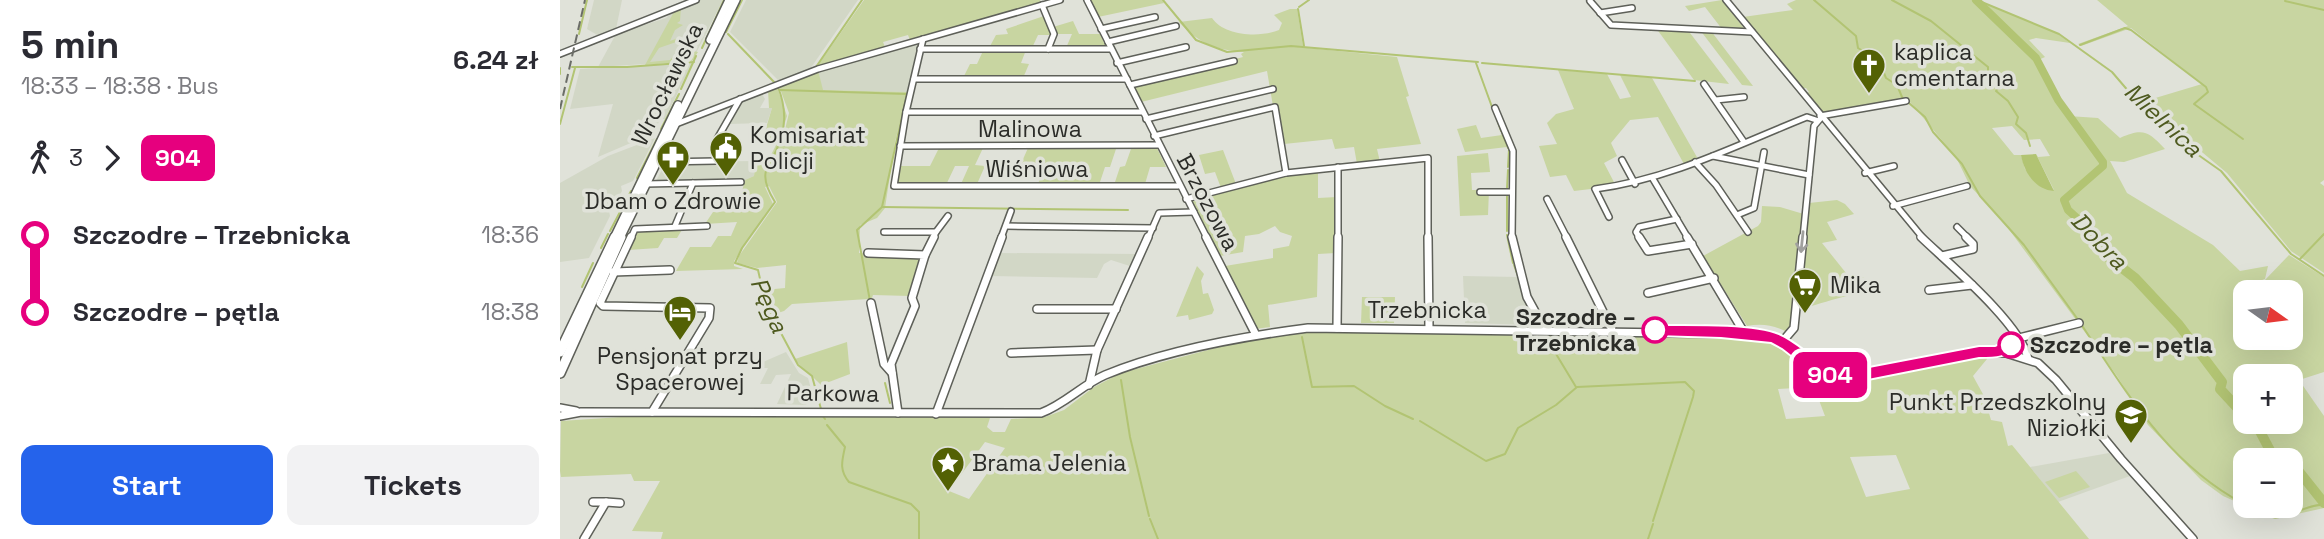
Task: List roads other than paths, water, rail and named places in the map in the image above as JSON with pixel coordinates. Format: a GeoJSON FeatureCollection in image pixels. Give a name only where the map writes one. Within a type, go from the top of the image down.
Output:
{"type":"FeatureCollection","features":[{"type":"Feature","properties":{"kind":"main road","name":"Wrocławska"},"geometry":{"type":"LineString","coordinates":[[560,373],[596,288],[729,0]]}},
{"type":"Feature","properties":{"kind":"main road","name":"Wrocławska"},"geometry":{"type":"LineString","coordinates":[[560,352],[644,184],[659,162],[736,0]]}},
{"type":"Feature","properties":{"kind":"street"},"geometry":{"type":"LineString","coordinates":[[560,54],[696,0]]}},
{"type":"Feature","properties":{"kind":"street"},"geometry":{"type":"LineString","coordinates":[[676,124],[818,69],[1060,0]]}},
{"type":"Feature","properties":{"kind":"street","name":"Brzozowa"},"geometry":{"type":"LineString","coordinates":[[1087,0],[1178,186],[1194,212],[1256,335]]}},
{"type":"Feature","properties":{"kind":"street"},"geometry":{"type":"LineString","coordinates":[[1726,0],[1893,206],[1972,285],[2019,338],[2026,348],[2028,359]]}},
{"type":"Feature","properties":{"kind":"street"},"geometry":{"type":"LineString","coordinates":[[1590,1],[1611,25],[1751,31]]}},
{"type":"Feature","properties":{"kind":"street"},"geometry":{"type":"LineString","coordinates":[[1042,5],[1054,34],[1048,49]]}},
{"type":"Feature","properties":{"kind":"street"},"geometry":{"type":"LineString","coordinates":[[1600,13],[1632,8]]}},
{"type":"Feature","properties":{"kind":"street"},"geometry":{"type":"LineString","coordinates":[[1101,29],[1155,17]]}},
{"type":"Feature","properties":{"kind":"street"},"geometry":{"type":"LineString","coordinates":[[1108,42],[1176,26]]}},
{"type":"Feature","properties":{"kind":"street"},"geometry":{"type":"LineString","coordinates":[[900,146],[923,38]]}},
{"type":"Feature","properties":{"kind":"street"},"geometry":{"type":"LineString","coordinates":[[1117,63],[1186,47]]}},
{"type":"Feature","properties":{"kind":"street"},"geometry":{"type":"LineString","coordinates":[[920,49],[1111,49]]}},
{"type":"Feature","properties":{"kind":"street"},"geometry":{"type":"LineString","coordinates":[[914,79],[1128,82],[1234,61]]}},
{"type":"Feature","properties":{"kind":"street"},"geometry":{"type":"LineString","coordinates":[[1704,84],[1744,142]]}},
{"type":"Feature","properties":{"kind":"street"},"geometry":{"type":"LineString","coordinates":[[1146,119],[1273,89]]}},
{"type":"Feature","properties":{"kind":"street"},"geometry":{"type":"LineString","coordinates":[[1716,100],[1744,97]]}},
{"type":"Feature","properties":{"kind":"street"},"geometry":{"type":"LineString","coordinates":[[718,139],[740,99]]}},
{"type":"Feature","properties":{"kind":"street"},"geometry":{"type":"LineString","coordinates":[[1609,217],[1595,189],[1653,179],[1807,117],[1820,118],[1906,101]]}},
{"type":"Feature","properties":{"kind":"street"},"geometry":{"type":"LineString","coordinates":[[1154,136],[1275,107],[1286,173]]}},
{"type":"Feature","properties":{"kind":"street"},"geometry":{"type":"LineString","coordinates":[[1495,108],[1513,151],[1511,233],[1515,253],[1527,297],[1545,330]]}},
{"type":"Feature","properties":{"kind":"street"},"geometry":{"type":"LineString","coordinates":[[906,112],[1142,111]]}},
{"type":"Feature","properties":{"kind":"street"},"geometry":{"type":"LineString","coordinates":[[1782,342],[1793,332],[1809,175],[1820,118]]}},
{"type":"Feature","properties":{"kind":"street","name":"Malinowa"},"geometry":{"type":"LineString","coordinates":[[900,146],[1159,145]]}},
{"type":"Feature","properties":{"kind":"street","name":"Wiśniowa"},"geometry":{"type":"LineString","coordinates":[[900,146],[892,185],[896,186],[1178,186]]}},
{"type":"Feature","properties":{"kind":"street"},"geometry":{"type":"LineString","coordinates":[[1737,215],[1754,208],[1764,152]]}},
{"type":"Feature","properties":{"kind":"street"},"geometry":{"type":"LineString","coordinates":[[1711,156],[1809,175]]}},
{"type":"Feature","properties":{"kind":"street"},"geometry":{"type":"LineString","coordinates":[[1186,198],[1286,173],[1428,158],[1429,329]]}},
{"type":"Feature","properties":{"kind":"street"},"geometry":{"type":"LineString","coordinates":[[1622,160],[1635,184]]}},
{"type":"Feature","properties":{"kind":"street","name":"Wrocławska"},"geometry":{"type":"LineString","coordinates":[[659,162],[718,161]]}},
{"type":"Feature","properties":{"kind":"street"},"geometry":{"type":"LineString","coordinates":[[1695,162],[1716,185],[1748,232]]}},
{"type":"Feature","properties":{"kind":"street"},"geometry":{"type":"LineString","coordinates":[[1866,173],[1894,166]]}},
{"type":"Feature","properties":{"kind":"street"},"geometry":{"type":"LineString","coordinates":[[1337,328],[1338,167]]}},
{"type":"Feature","properties":{"kind":"street"},"geometry":{"type":"LineString","coordinates":[[1653,179],[1745,334]]}},
{"type":"Feature","properties":{"kind":"street","name":"Wrocławska"},"geometry":{"type":"LineString","coordinates":[[644,184],[741,182]]}},
{"type":"Feature","properties":{"kind":"street"},"geometry":{"type":"LineString","coordinates":[[675,226],[693,183]]}},
{"type":"Feature","properties":{"kind":"street"},"geometry":{"type":"LineString","coordinates":[[1893,206],[1967,186]]}},
{"type":"Feature","properties":{"kind":"street"},"geometry":{"type":"LineString","coordinates":[[1480,192],[1511,192]]}},
{"type":"Feature","properties":{"kind":"street"},"geometry":{"type":"LineString","coordinates":[[1547,199],[1612,330]]}},
{"type":"Feature","properties":{"kind":"street"},"geometry":{"type":"LineString","coordinates":[[936,414],[1011,211]]}},
{"type":"Feature","properties":{"kind":"street"},"geometry":{"type":"LineString","coordinates":[[1089,385],[1097,351],[1159,213],[1194,212]]}},
{"type":"Feature","properties":{"kind":"street"},"geometry":{"type":"LineString","coordinates":[[898,413],[891,364],[915,306],[912,298],[925,255],[948,215]]}},
{"type":"Feature","properties":{"kind":"street"},"geometry":{"type":"LineString","coordinates":[[1677,219],[1639,227],[1636,232],[1645,249],[1653,252],[1692,244]]}},
{"type":"Feature","properties":{"kind":"street"},"geometry":{"type":"LineString","coordinates":[[652,412],[709,317],[710,308],[601,305],[613,272],[635,229],[707,226]]}},
{"type":"Feature","properties":{"kind":"street"},"geometry":{"type":"LineString","coordinates":[[1006,226],[1153,228]]}},
{"type":"Feature","properties":{"kind":"street"},"geometry":{"type":"LineString","coordinates":[[1942,256],[1973,249],[1973,244],[1957,227]]}},
{"type":"Feature","properties":{"kind":"street"},"geometry":{"type":"LineString","coordinates":[[884,232],[936,232]]}},
{"type":"Feature","properties":{"kind":"street"},"geometry":{"type":"LineString","coordinates":[[868,253],[925,255]]}},
{"type":"Feature","properties":{"kind":"street"},"geometry":{"type":"LineString","coordinates":[[613,272],[670,270]]}},
{"type":"Feature","properties":{"kind":"street"},"geometry":{"type":"LineString","coordinates":[[1648,293],[1714,278]]}},
{"type":"Feature","properties":{"kind":"street"},"geometry":{"type":"LineString","coordinates":[[1929,290],[1972,285]]}},
{"type":"Feature","properties":{"kind":"street"},"geometry":{"type":"LineString","coordinates":[[871,303],[884,364],[892,373]]}},
{"type":"Feature","properties":{"kind":"street"},"geometry":{"type":"LineString","coordinates":[[1037,309],[1116,309]]}},
{"type":"Feature","properties":{"kind":"street"},"geometry":{"type":"LineString","coordinates":[[2019,338],[2078,323]]}},
{"type":"Feature","properties":{"kind":"street","name":"Trzebnicka"},"geometry":{"type":"LineString","coordinates":[[1079,393],[1110,372],[1128,366],[1256,335],[1296,329],[1612,330],[1745,334],[1782,342],[1823,373],[1843,378],[1979,352],[2006,353],[2047,368],[2139,480],[2193,539]]}},
{"type":"Feature","properties":{"kind":"street"},"geometry":{"type":"LineString","coordinates":[[1012,354],[1097,351]]}},
{"type":"Feature","properties":{"kind":"street","name":"Parkowa"},"geometry":{"type":"LineString","coordinates":[[560,408],[581,412],[1041,413],[1059,406],[1079,393]]}},
{"type":"Feature","properties":{"kind":"street","name":"Parkowa"},"geometry":{"type":"LineString","coordinates":[[560,416],[581,412]]}},
{"type":"Feature","properties":{"kind":"street"},"geometry":{"type":"LineString","coordinates":[[593,502],[621,503]]}},
{"type":"Feature","properties":{"kind":"street"},"geometry":{"type":"LineString","coordinates":[[584,539],[606,502]]}},
{"type":"Feature","properties":{"kind":"waterway"},"geometry":{"type":"LineString","coordinates":[[579,34],[587,0]]}},
{"type":"Feature","properties":{"kind":"waterway"},"geometry":{"type":"LineString","coordinates":[[702,48],[724,0]]}},
{"type":"Feature","properties":{"kind":"waterway","name":"Pęga"},"geometry":{"type":"LineString","coordinates":[[726,32],[742,0]]}},
{"type":"Feature","properties":{"kind":"waterway"},"geometry":{"type":"LineString","coordinates":[[816,67],[862,0]]}},
{"type":"Feature","properties":{"kind":"waterway"},"geometry":{"type":"LineString","coordinates":[[1163,0],[1196,40],[1227,52],[1291,46],[1478,62]]}},
{"type":"Feature","properties":{"kind":"waterway"},"geometry":{"type":"LineString","coordinates":[[1299,7],[1309,0]]}},
{"type":"Feature","properties":{"kind":"waterway"},"geometry":{"type":"LineString","coordinates":[[1814,0],[1856,36],[1858,48],[1879,61],[1886,78],[1897,85],[1902,97],[1925,117],[1933,132],[1962,164],[1980,196],[2024,245],[2079,321]]}},
{"type":"Feature","properties":{"kind":"waterway"},"geometry":{"type":"LineString","coordinates":[[1892,0],[1931,21],[1988,67],[1988,74],[1999,87],[1996,91],[2008,101],[2018,117],[2016,124],[2026,133],[2030,146]]}},
{"type":"Feature","properties":{"kind":"waterway","name":"Dobra"},"geometry":{"type":"LineString","coordinates":[[1976,0],[2036,58],[2058,100],[2103,162],[2103,166],[2064,200],[2068,210],[2099,238]]}},
{"type":"Feature","properties":{"kind":"waterway","name":"Mielnica"},"geometry":{"type":"LineString","coordinates":[[1977,0],[2059,34],[2112,72],[2136,100],[2187,147],[2221,171],[2291,254],[2324,276]]}},
{"type":"Feature","properties":{"kind":"waterway"},"geometry":{"type":"LineString","coordinates":[[2285,1],[2324,10]]}},
{"type":"Feature","properties":{"kind":"waterway"},"geometry":{"type":"LineString","coordinates":[[1298,9],[1304,46]]}},
{"type":"Feature","properties":{"kind":"waterway"},"geometry":{"type":"LineString","coordinates":[[2080,45],[2125,28],[2131,30],[2206,87],[2208,92],[2194,104],[2243,139]]}},
{"type":"Feature","properties":{"kind":"waterway","name":"Pęga"},"geometry":{"type":"LineString","coordinates":[[728,34],[775,83]]}},
{"type":"Feature","properties":{"kind":"waterway"},"geometry":{"type":"LineString","coordinates":[[693,62],[696,56]]}},
{"type":"Feature","properties":{"kind":"waterway"},"geometry":{"type":"LineString","coordinates":[[572,67],[627,67],[693,62]]}},
{"type":"Feature","properties":{"kind":"waterway"},"geometry":{"type":"LineString","coordinates":[[681,89],[693,62]]}},
{"type":"Feature","properties":{"kind":"waterway"},"geometry":{"type":"LineString","coordinates":[[1476,63],[1492,107]]}},
{"type":"Feature","properties":{"kind":"waterway"},"geometry":{"type":"LineString","coordinates":[[1482,63],[1695,81]]}},
{"type":"Feature","properties":{"kind":"waterway"},"geometry":{"type":"LineString","coordinates":[[560,68],[560,74]]}},
{"type":"Feature","properties":{"kind":"waterway"},"geometry":{"type":"LineString","coordinates":[[560,124],[575,68]]}},
{"type":"Feature","properties":{"kind":"waterway","name":"Pęga"},"geometry":{"type":"LineString","coordinates":[[778,87],[783,104],[783,127],[765,175],[775,202],[742,248],[735,263],[758,270],[766,305],[798,365],[812,376],[821,409]]}},
{"type":"Feature","properties":{"kind":"waterway"},"geometry":{"type":"LineString","coordinates":[[780,90],[907,94],[882,207]]}},
{"type":"Feature","properties":{"kind":"waterway"},"geometry":{"type":"LineString","coordinates":[[661,129],[679,94]]}},
{"type":"Feature","properties":{"kind":"waterway"},"geometry":{"type":"LineString","coordinates":[[1497,119],[1501,131]]}},
{"type":"Feature","properties":{"kind":"waterway"},"geometry":{"type":"LineString","coordinates":[[1502,133],[1508,148]]}},
{"type":"Feature","properties":{"kind":"waterway"},"geometry":{"type":"LineString","coordinates":[[637,178],[657,139]]}},
{"type":"Feature","properties":{"kind":"waterway"},"geometry":{"type":"LineString","coordinates":[[1508,167],[1509,150]]}},
{"type":"Feature","properties":{"kind":"waterway"},"geometry":{"type":"LineString","coordinates":[[1507,189],[1508,170]]}},
{"type":"Feature","properties":{"kind":"waterway"},"geometry":{"type":"LineString","coordinates":[[610,231],[631,191]]}},
{"type":"Feature","properties":{"kind":"waterway"},"geometry":{"type":"LineString","coordinates":[[1507,194],[1507,231]]}},
{"type":"Feature","properties":{"kind":"waterway"},"geometry":{"type":"LineString","coordinates":[[870,301],[857,230],[882,207]]}},
{"type":"Feature","properties":{"kind":"waterway"},"geometry":{"type":"LineString","coordinates":[[882,207],[1128,210]]}},
{"type":"Feature","properties":{"kind":"waterway"},"geometry":{"type":"LineString","coordinates":[[601,248],[608,234]]}},
{"type":"Feature","properties":{"kind":"waterway"},"geometry":{"type":"LineString","coordinates":[[2300,259],[2324,234]]}},
{"type":"Feature","properties":{"kind":"waterway"},"geometry":{"type":"LineString","coordinates":[[1507,235],[1513,263]]}},
{"type":"Feature","properties":{"kind":"waterway","name":"Dobra"},"geometry":{"type":"LineString","coordinates":[[2097,237],[2104,243],[2108,257],[2135,278],[2179,325],[2222,382],[2220,389],[2233,403]]}},
{"type":"Feature","properties":{"kind":"waterway"},"geometry":{"type":"LineString","coordinates":[[582,287],[593,263]]}},
{"type":"Feature","properties":{"kind":"waterway"},"geometry":{"type":"LineString","coordinates":[[1514,265],[1518,276]]}},
{"type":"Feature","properties":{"kind":"waterway"},"geometry":{"type":"LineString","coordinates":[[2081,324],[2151,425],[2171,448],[2217,488],[2268,516],[2282,517],[2324,505]]}},
{"type":"Feature","properties":{"kind":"waterway"},"geometry":{"type":"LineString","coordinates":[[1302,337],[1312,387],[1354,386],[1385,406],[1413,419]]}},
{"type":"Feature","properties":{"kind":"waterway"},"geometry":{"type":"LineString","coordinates":[[1547,339],[1576,387]]}},
{"type":"Feature","properties":{"kind":"waterway"},"geometry":{"type":"LineString","coordinates":[[1121,380],[1130,437],[1149,516]]}},
{"type":"Feature","properties":{"kind":"waterway"},"geometry":{"type":"LineString","coordinates":[[1420,421],[1486,461],[1505,454],[1518,428],[1556,405],[1577,387],[1685,382],[1694,391],[1693,397],[1653,521]]}},
{"type":"Feature","properties":{"kind":"waterway"},"geometry":{"type":"LineString","coordinates":[[885,383],[890,403]]}},
{"type":"Feature","properties":{"kind":"waterway","name":"Pęga"},"geometry":{"type":"LineString","coordinates":[[821,414],[825,419]]}},
{"type":"Feature","properties":{"kind":"waterway","name":"Pęga"},"geometry":{"type":"LineString","coordinates":[[827,425],[845,447],[842,461],[849,482],[911,504],[919,512],[919,539]]}},
{"type":"Feature","properties":{"kind":"waterway","name":"Dobra"},"geometry":{"type":"LineString","coordinates":[[2261,434],[2273,456],[2279,459],[2281,455],[2297,469],[2324,503]]}},
{"type":"Feature","properties":{"kind":"waterway"},"geometry":{"type":"LineString","coordinates":[[1150,519],[1158,539]]}},
{"type":"Feature","properties":{"kind":"waterway"},"geometry":{"type":"LineString","coordinates":[[1648,539],[1653,524]]}},
{"type":"Feature","properties":{"kind":"railway"},"geometry":{"type":"LineString","coordinates":[[560,109],[585,0]]}},
{"type":"Feature","properties":{"kind":"place","name":"kaplica cmentarna"},"geometry":{"type":"Point","coordinates":[1869,95]}},
{"type":"Feature","properties":{"kind":"place","name":"Komisariat Policji"},"geometry":{"type":"Point","coordinates":[726,178]}},
{"type":"Feature","properties":{"kind":"place","name":"Dbam o Zdrowie"},"geometry":{"type":"Point","coordinates":[673,187]}},
{"type":"Feature","properties":{"kind":"place","name":"Mika"},"geometry":{"type":"Point","coordinates":[1805,315]}},
{"type":"Feature","properties":{"kind":"place","name":"Szczodre – Trzebnicka"},"geometry":{"type":"Point","coordinates":[1655,330]}},
{"type":"Feature","properties":{"kind":"place","name":"Pensjonat przy Spacerowej"},"geometry":{"type":"Point","coordinates":[680,342]}},
{"type":"Feature","properties":{"kind":"place","name":"Szczodre – pętla"},"geometry":{"type":"Point","coordinates":[2011,345]}},
{"type":"Feature","properties":{"kind":"place","name":"Punkt Przedszkolny Niziołki"},"geometry":{"type":"Point","coordinates":[2131,445]}},
{"type":"Feature","properties":{"kind":"place","name":"Brama Jelenia"},"geometry":{"type":"Point","coordinates":[948,493]}}]}
